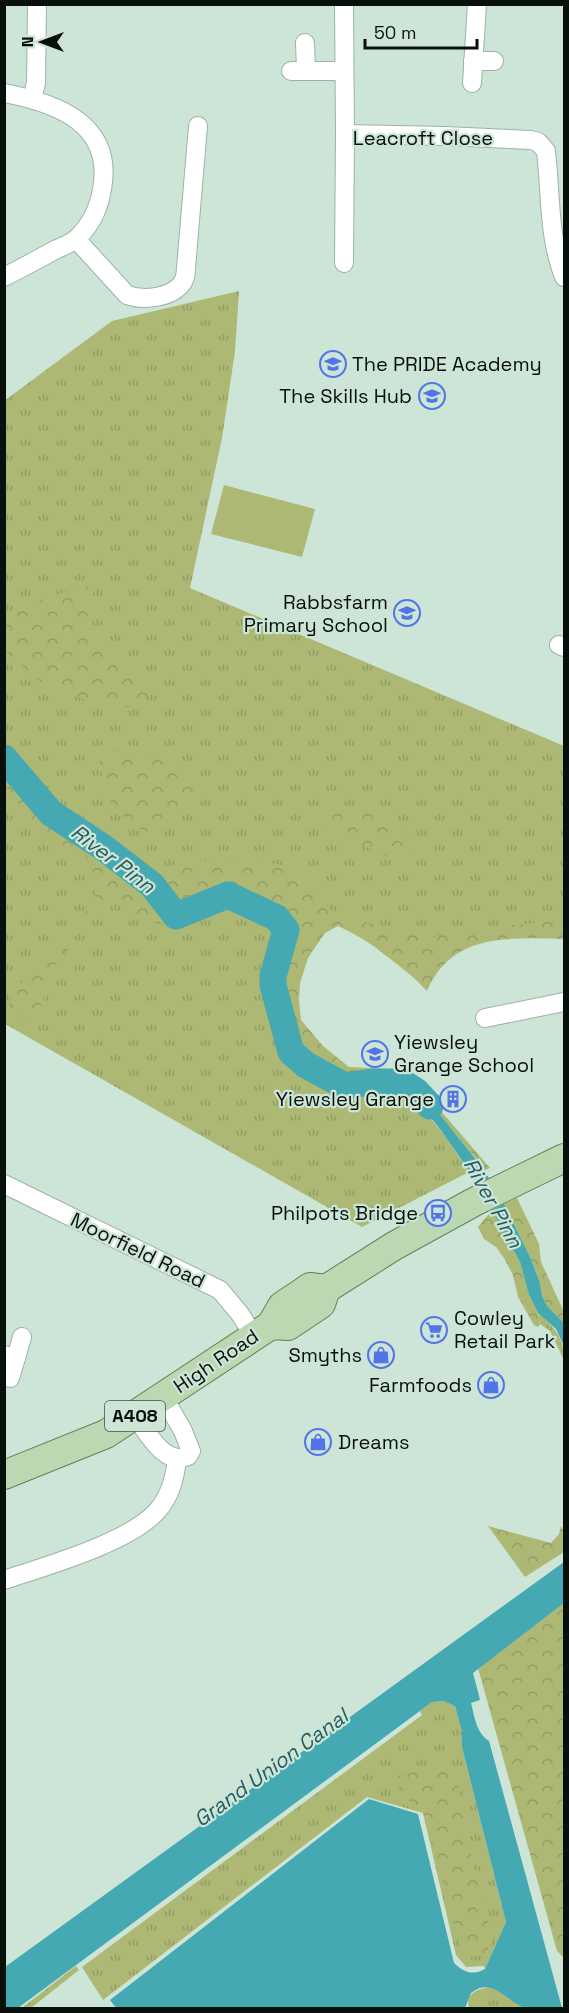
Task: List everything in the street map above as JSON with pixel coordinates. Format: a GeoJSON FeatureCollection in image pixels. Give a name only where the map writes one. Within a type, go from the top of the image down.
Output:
{"type":"FeatureCollection","features":[{"type":"Feature","properties":{"kind":"main road","name":"High Road"},"geometry":{"type":"LineString","coordinates":[[4,1475],[106,1434],[262,1330],[282,1306],[310,1287],[326,1289],[394,1246],[477,1200],[564,1158]]}},
{"type":"Feature","properties":{"kind":"street"},"geometry":{"type":"LineString","coordinates":[[32,99],[36,83],[37,4]]}},
{"type":"Feature","properties":{"kind":"street"},"geometry":{"type":"LineString","coordinates":[[344,4],[345,135]]}},
{"type":"Feature","properties":{"kind":"street"},"geometry":{"type":"LineString","coordinates":[[472,84],[477,4]]}},
{"type":"Feature","properties":{"kind":"street"},"geometry":{"type":"LineString","coordinates":[[305,44],[298,71],[344,71]]}},
{"type":"Feature","properties":{"kind":"street"},"geometry":{"type":"LineString","coordinates":[[473,61],[494,61]]}},
{"type":"Feature","properties":{"kind":"street"},"geometry":{"type":"LineString","coordinates":[[4,93],[32,99],[57,108],[81,123],[93,138],[102,156],[104,177],[95,215],[76,239],[4,277]]}},
{"type":"Feature","properties":{"kind":"street"},"geometry":{"type":"LineString","coordinates":[[76,239],[127,295],[137,298],[157,296],[167,294],[180,285],[184,280],[186,268],[198,126]]}},
{"type":"Feature","properties":{"kind":"street","name":"Leacroft Close"},"geometry":{"type":"LineString","coordinates":[[344,262],[345,135],[531,140],[541,144],[546,153],[554,245],[564,277]]}},
{"type":"Feature","properties":{"kind":"street"},"geometry":{"type":"LineString","coordinates":[[485,1018],[564,1002]]}},
{"type":"Feature","properties":{"kind":"street","name":"Moorfield Road"},"geometry":{"type":"LineString","coordinates":[[4,1184],[220,1290],[240,1314],[262,1330]]}},
{"type":"Feature","properties":{"kind":"street"},"geometry":{"type":"LineString","coordinates":[[10,1378],[10,1356],[22,1337]]}},
{"type":"Feature","properties":{"kind":"street"},"geometry":{"type":"LineString","coordinates":[[135,1416],[169,1456],[177,1459],[188,1456],[191,1451],[190,1447],[163,1396]]}},
{"type":"Feature","properties":{"kind":"street"},"geometry":{"type":"LineString","coordinates":[[4,1580],[101,1546],[146,1520],[159,1509],[169,1493],[173,1485],[177,1459]]}},
{"type":"Feature","properties":{"kind":"green space"},"geometry":{"type":"Polygon","coordinates":[[[239,291],[235,351],[222,438],[190,588],[564,746],[564,928],[481,939],[411,975],[336,917],[278,1001],[274,976],[279,954],[273,976],[273,985],[291,1052],[306,1065],[345,1086],[388,1082],[401,1086],[410,1093],[448,1140],[469,1172],[362,1227],[5,1024],[4,401],[112,321],[239,291]]]}},
{"type":"Feature","properties":{"kind":"green space"},"geometry":{"type":"Polygon","coordinates":[[[224,485],[315,509],[302,557],[211,534],[224,485]]]}},
{"type":"Feature","properties":{"kind":"green space"},"geometry":{"type":"Polygon","coordinates":[[[97,584],[89,607],[93,630],[105,646],[138,675],[152,691],[135,706],[107,704],[59,692],[46,686],[5,651],[4,627],[9,618],[18,611],[45,598],[97,584]]]}},
{"type":"Feature","properties":{"kind":"green space"},"geometry":{"type":"Polygon","coordinates":[[[113,750],[171,760],[188,768],[193,774],[194,791],[190,800],[179,818],[166,829],[148,832],[139,829],[122,816],[110,800],[106,792],[100,761],[113,750]]]}},
{"type":"Feature","properties":{"kind":"green space"},"geometry":{"type":"Polygon","coordinates":[[[4,768],[45,816],[124,867],[148,895],[175,919],[178,926],[140,919],[132,904],[116,897],[109,899],[90,913],[85,913],[97,891],[91,864],[83,853],[38,835],[29,814],[5,790],[4,768]]]}},
{"type":"Feature","properties":{"kind":"green space"},"geometry":{"type":"Polygon","coordinates":[[[329,807],[364,811],[398,824],[414,840],[411,854],[394,860],[323,827],[317,821],[321,812],[329,807]]]}},
{"type":"Feature","properties":{"kind":"green space"},"geometry":{"type":"Polygon","coordinates":[[[250,858],[295,868],[321,894],[324,903],[332,911],[367,923],[434,937],[461,930],[564,920],[564,939],[504,939],[467,948],[451,958],[438,972],[427,991],[386,954],[338,926],[325,933],[309,955],[300,983],[301,1020],[323,1046],[349,1067],[389,1069],[404,1073],[422,1089],[490,1168],[485,1170],[411,1082],[404,1078],[345,1084],[306,1064],[292,1051],[274,976],[286,930],[277,918],[228,895],[176,916],[153,885],[178,863],[250,858]]]}},
{"type":"Feature","properties":{"kind":"green space"},"geometry":{"type":"Polygon","coordinates":[[[62,937],[70,939],[68,948],[51,974],[39,1009],[29,1018],[12,1012],[9,1006],[13,990],[26,979],[62,937]]]}},
{"type":"Feature","properties":{"kind":"green space"},"geometry":{"type":"Polygon","coordinates":[[[517,1198],[539,1244],[541,1262],[564,1312],[564,1323],[547,1306],[530,1257],[504,1204],[517,1198]]]}},
{"type":"Feature","properties":{"kind":"green space"},"geometry":{"type":"Polygon","coordinates":[[[492,1210],[520,1262],[529,1295],[538,1313],[540,1324],[538,1327],[534,1325],[518,1297],[513,1275],[504,1258],[496,1247],[484,1239],[478,1227],[492,1210]]]}},
{"type":"Feature","properties":{"kind":"green space"},"geometry":{"type":"Polygon","coordinates":[[[538,1313],[557,1333],[564,1352],[564,1360],[550,1331],[540,1324],[538,1313]]]}},
{"type":"Feature","properties":{"kind":"green space"},"geometry":{"type":"Polygon","coordinates":[[[488,1526],[551,1543],[559,1534],[561,1526],[564,1532],[564,1552],[525,1577],[488,1526]]]}},
{"type":"Feature","properties":{"kind":"green space"},"geometry":{"type":"Polygon","coordinates":[[[564,1603],[564,1958],[557,1951],[478,1668],[564,1603]]]}},
{"type":"Feature","properties":{"kind":"green space"},"geometry":{"type":"Polygon","coordinates":[[[443,1701],[455,1706],[462,1732],[462,1747],[506,1922],[485,1969],[484,1966],[466,1967],[456,1955],[423,1813],[367,1797],[103,2000],[82,1967],[422,1715],[420,1711],[432,1702],[443,1701]]]}},
{"type":"Feature","properties":{"kind":"green space"},"geometry":{"type":"Polygon","coordinates":[[[446,1765],[451,1767],[459,1788],[467,1839],[488,1917],[491,1944],[483,1954],[471,1957],[465,1954],[460,1944],[423,1813],[403,1795],[399,1786],[399,1778],[404,1775],[431,1774],[446,1765]]]}},
{"type":"Feature","properties":{"kind":"green space"},"geometry":{"type":"Polygon","coordinates":[[[76,1966],[79,1970],[31,2008],[23,2007],[76,1966]]]}},
{"type":"Feature","properties":{"kind":"green space"},"geometry":{"type":"Polygon","coordinates":[[[489,1987],[525,2008],[469,2008],[470,1996],[476,1991],[489,1987]]]}},
{"type":"Feature","properties":{"kind":"water"},"geometry":{"type":"Polygon","coordinates":[[[404,1078],[416,1087],[431,1104],[479,1163],[496,1189],[485,1195],[436,1124],[401,1086],[404,1078]]]}},
{"type":"Feature","properties":{"kind":"water"},"geometry":{"type":"Polygon","coordinates":[[[504,1204],[530,1257],[547,1306],[564,1323],[564,1346],[556,1329],[538,1313],[529,1295],[520,1262],[492,1210],[504,1204]]]}},
{"type":"Feature","properties":{"kind":"water"},"geometry":{"type":"Polygon","coordinates":[[[564,1562],[564,1603],[473,1673],[480,1700],[471,1703],[479,1729],[489,1741],[562,2008],[529,2009],[518,2005],[492,1988],[486,1987],[471,1993],[465,2008],[116,2008],[110,2000],[369,1799],[418,1814],[454,1963],[468,1972],[485,1969],[506,1922],[462,1747],[462,1732],[455,1706],[443,1701],[432,1702],[18,2008],[5,2008],[5,1967],[564,1562]]]}},
{"type":"Feature","properties":{"kind":"waterway","name":"River Pinn"},"geometry":{"type":"LineString","coordinates":[[4,758],[51,813],[104,848],[152,885],[176,916],[228,895],[277,918],[286,930],[273,976],[273,985],[291,1052],[306,1065],[345,1086],[372,1082],[402,1082],[416,1091],[430,1106]]}},
{"type":"Feature","properties":{"kind":"place","name":"The PRIDE Academy"},"geometry":{"type":"Point","coordinates":[333,364]}},
{"type":"Feature","properties":{"kind":"place","name":"The Skills Hub"},"geometry":{"type":"Point","coordinates":[432,396]}},
{"type":"Feature","properties":{"kind":"place","name":"Rabbsfarm Primary School"},"geometry":{"type":"Point","coordinates":[407,613]}},
{"type":"Feature","properties":{"kind":"place","name":"Yiewsley Grange School"},"geometry":{"type":"Point","coordinates":[375,1054]}},
{"type":"Feature","properties":{"kind":"place","name":"Yiewsley Grange"},"geometry":{"type":"Point","coordinates":[453,1099]}},
{"type":"Feature","properties":{"kind":"place","name":"Philpots Bridge"},"geometry":{"type":"Point","coordinates":[438,1213]}},
{"type":"Feature","properties":{"kind":"place","name":"Cowley Retail Park"},"geometry":{"type":"Point","coordinates":[434,1330]}},
{"type":"Feature","properties":{"kind":"place","name":"Smyths"},"geometry":{"type":"Point","coordinates":[381,1355]}},
{"type":"Feature","properties":{"kind":"place","name":"Farmfoods"},"geometry":{"type":"Point","coordinates":[491,1385]}},
{"type":"Feature","properties":{"kind":"place","name":"Dreams"},"geometry":{"type":"Point","coordinates":[318,1442]}},
{"type":"Feature","properties":{"kind":"water label","name":"Grand Union Canal"},"geometry":{"type":"Point","coordinates":[271,1768]}}]}
